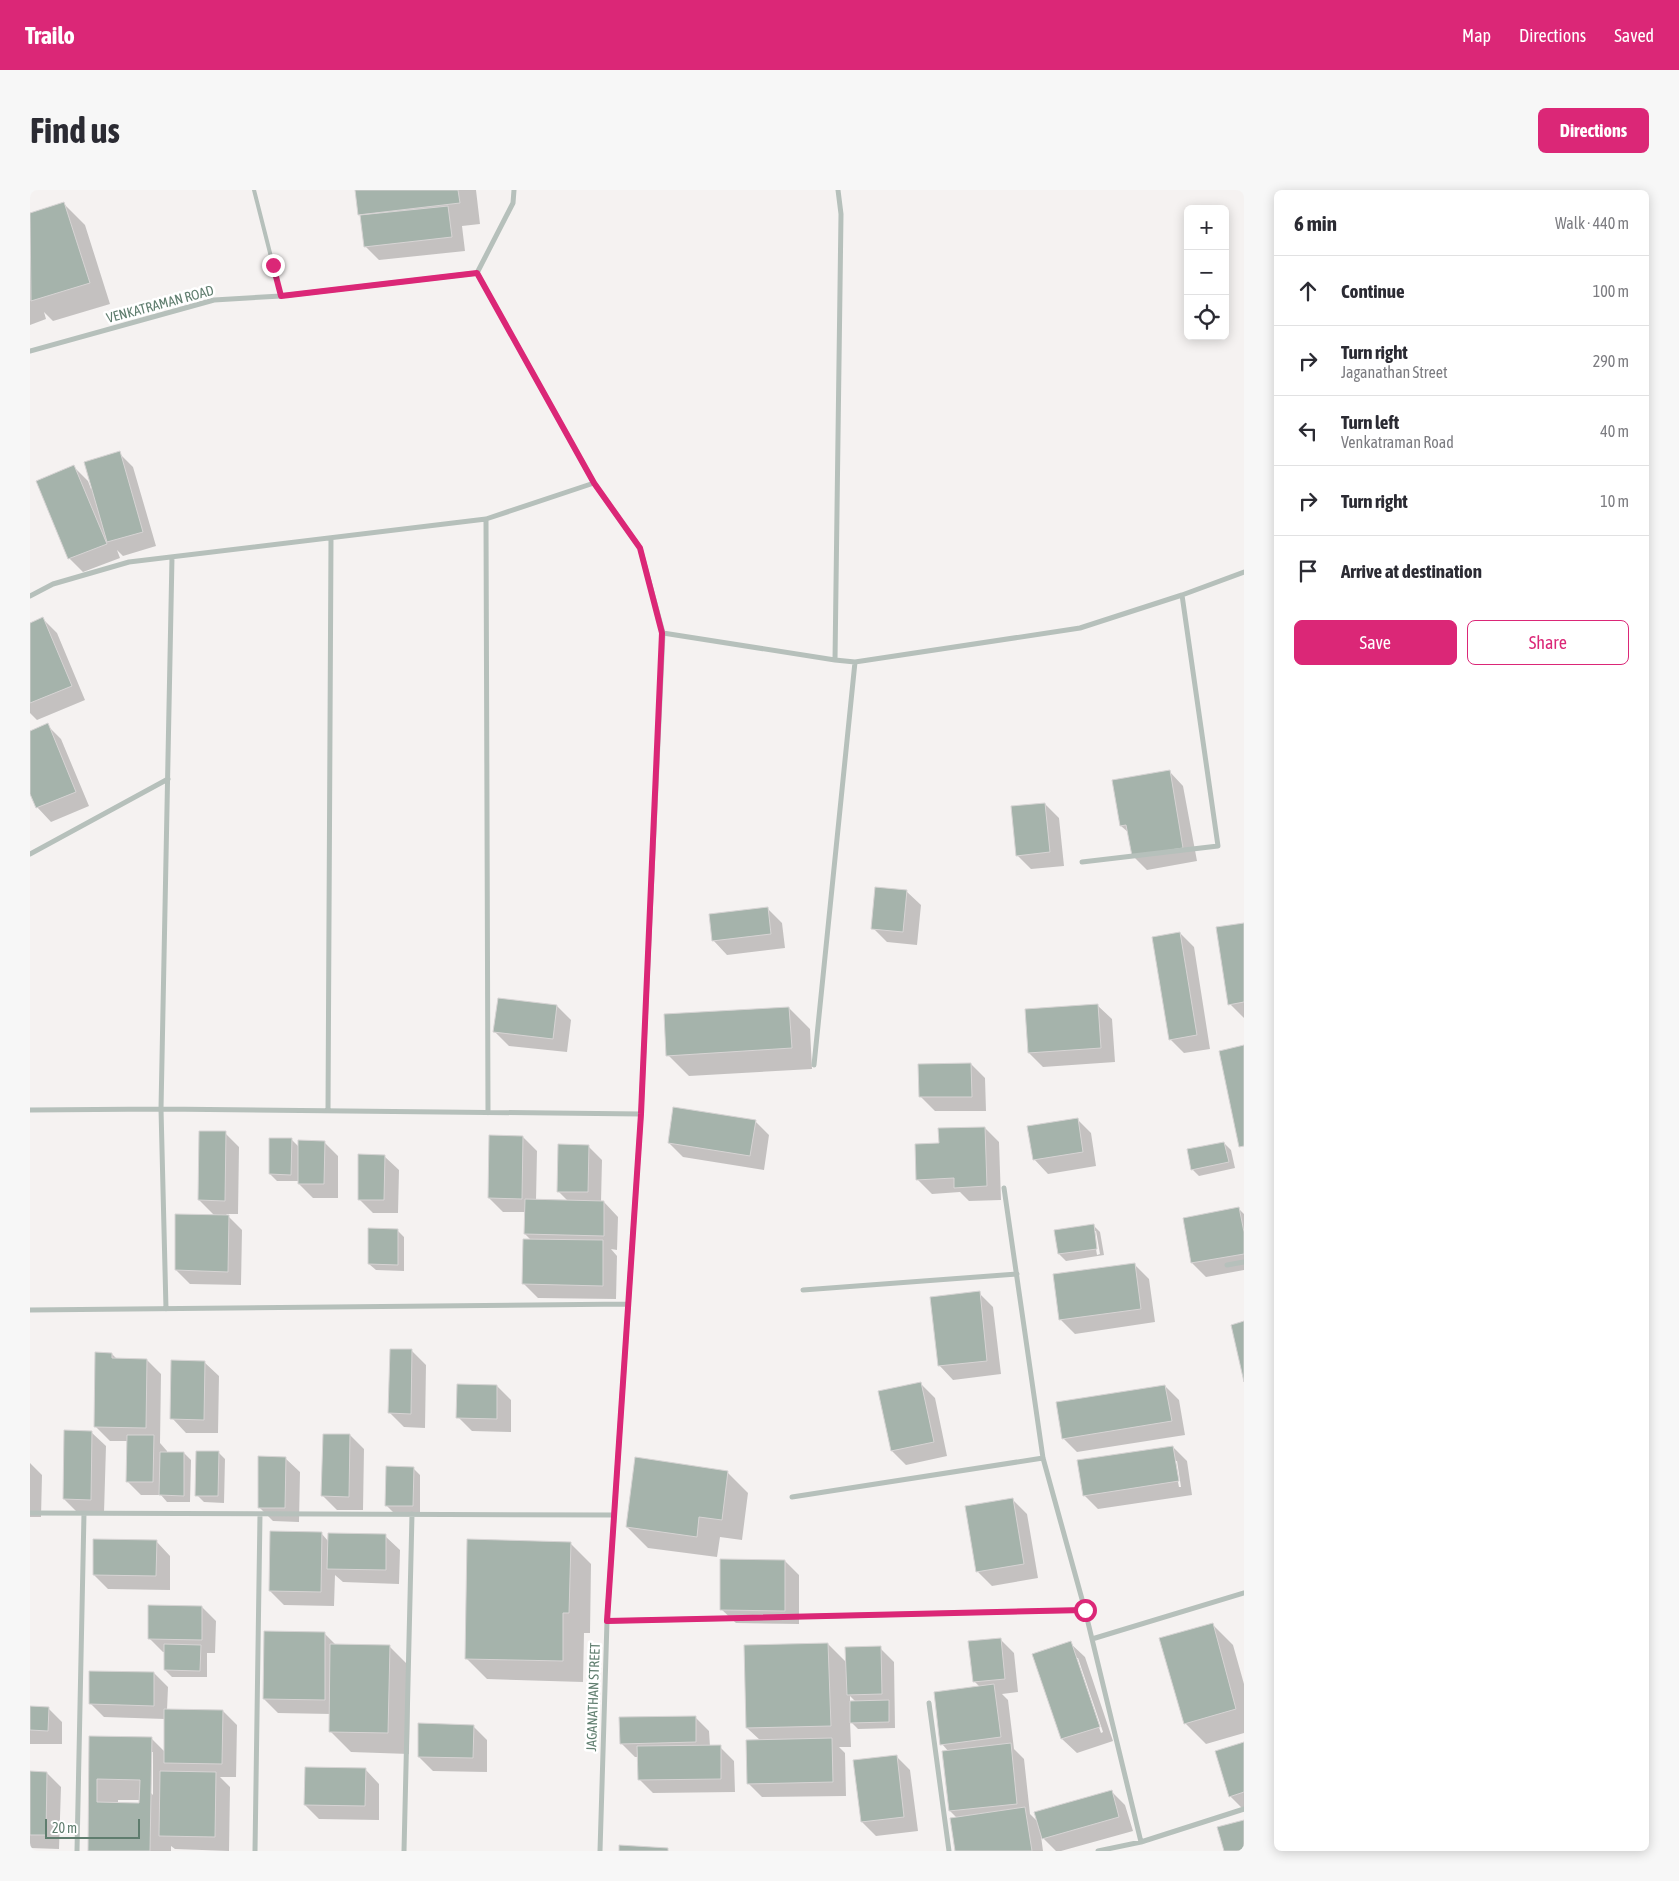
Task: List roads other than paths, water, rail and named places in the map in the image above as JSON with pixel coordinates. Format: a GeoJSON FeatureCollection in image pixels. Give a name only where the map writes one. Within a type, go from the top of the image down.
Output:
{"type":"FeatureCollection","features":[{"type":"Feature","properties":{"kind":"street"},"geometry":{"type":"LineString","coordinates":[[477,273],[513,203],[514,190]]}},
{"type":"Feature","properties":{"kind":"street"},"geometry":{"type":"LineString","coordinates":[[835,660],[841,214],[838,190]]}},
{"type":"Feature","properties":{"kind":"street","name":"VENKATRAMAN ROAD"},"geometry":{"type":"LineString","coordinates":[[30,351],[214,300],[281,296],[477,273]]}},
{"type":"Feature","properties":{"kind":"street","name":"JAGANATHAN STREET"},"geometry":{"type":"LineString","coordinates":[[477,273],[594,483],[640,548],[662,633],[641,1114],[607,1621],[600,1851]]}},
{"type":"Feature","properties":{"kind":"street"},"geometry":{"type":"LineString","coordinates":[[30,596],[53,584],[128,562],[486,519],[594,483]]}},
{"type":"Feature","properties":{"kind":"street"},"geometry":{"type":"LineString","coordinates":[[486,519],[488,1113]]}},
{"type":"Feature","properties":{"kind":"street"},"geometry":{"type":"LineString","coordinates":[[328,1111],[331,538]]}},
{"type":"Feature","properties":{"kind":"street"},"geometry":{"type":"LineString","coordinates":[[166,1309],[161,1109],[172,557]]}},
{"type":"Feature","properties":{"kind":"street"},"geometry":{"type":"LineString","coordinates":[[662,633],[856,662],[1080,628],[1182,595],[1244,572]]}},
{"type":"Feature","properties":{"kind":"street"},"geometry":{"type":"LineString","coordinates":[[1082,862],[1218,846],[1182,595]]}},
{"type":"Feature","properties":{"kind":"street"},"geometry":{"type":"LineString","coordinates":[[814,1065],[856,662]]}},
{"type":"Feature","properties":{"kind":"street"},"geometry":{"type":"LineString","coordinates":[[30,854],[168,778]]}},
{"type":"Feature","properties":{"kind":"street"},"geometry":{"type":"LineString","coordinates":[[30,1110],[161,1109],[641,1114]]}},
{"type":"Feature","properties":{"kind":"street"},"geometry":{"type":"LineString","coordinates":[[1004,1188],[1043,1458],[1085,1610],[1141,1842]]}},
{"type":"Feature","properties":{"kind":"street"},"geometry":{"type":"LineString","coordinates":[[1227,1265],[1244,1262]]}},
{"type":"Feature","properties":{"kind":"street"},"geometry":{"type":"LineString","coordinates":[[803,1290],[1017,1274]]}},
{"type":"Feature","properties":{"kind":"street"},"geometry":{"type":"LineString","coordinates":[[30,1310],[628,1304]]}},
{"type":"Feature","properties":{"kind":"street"},"geometry":{"type":"LineString","coordinates":[[792,1497],[1043,1458]]}},
{"type":"Feature","properties":{"kind":"street"},"geometry":{"type":"LineString","coordinates":[[30,1513],[614,1515]]}},
{"type":"Feature","properties":{"kind":"street"},"geometry":{"type":"LineString","coordinates":[[76,1851],[84,1513]]}},
{"type":"Feature","properties":{"kind":"street"},"geometry":{"type":"LineString","coordinates":[[255,1851],[260,1514]]}},
{"type":"Feature","properties":{"kind":"street"},"geometry":{"type":"LineString","coordinates":[[404,1851],[412,1514]]}},
{"type":"Feature","properties":{"kind":"street"},"geometry":{"type":"LineString","coordinates":[[1092,1639],[1244,1593]]}},
{"type":"Feature","properties":{"kind":"street"},"geometry":{"type":"LineString","coordinates":[[607,1621],[1085,1610]]}},
{"type":"Feature","properties":{"kind":"street"},"geometry":{"type":"LineString","coordinates":[[929,1703],[949,1851]]}},
{"type":"Feature","properties":{"kind":"street"},"geometry":{"type":"LineString","coordinates":[[1098,1851],[1141,1842],[1244,1809]]}},
{"type":"Feature","properties":{"kind":"lane"},"geometry":{"type":"LineString","coordinates":[[254,190],[281,296]]}}]}
